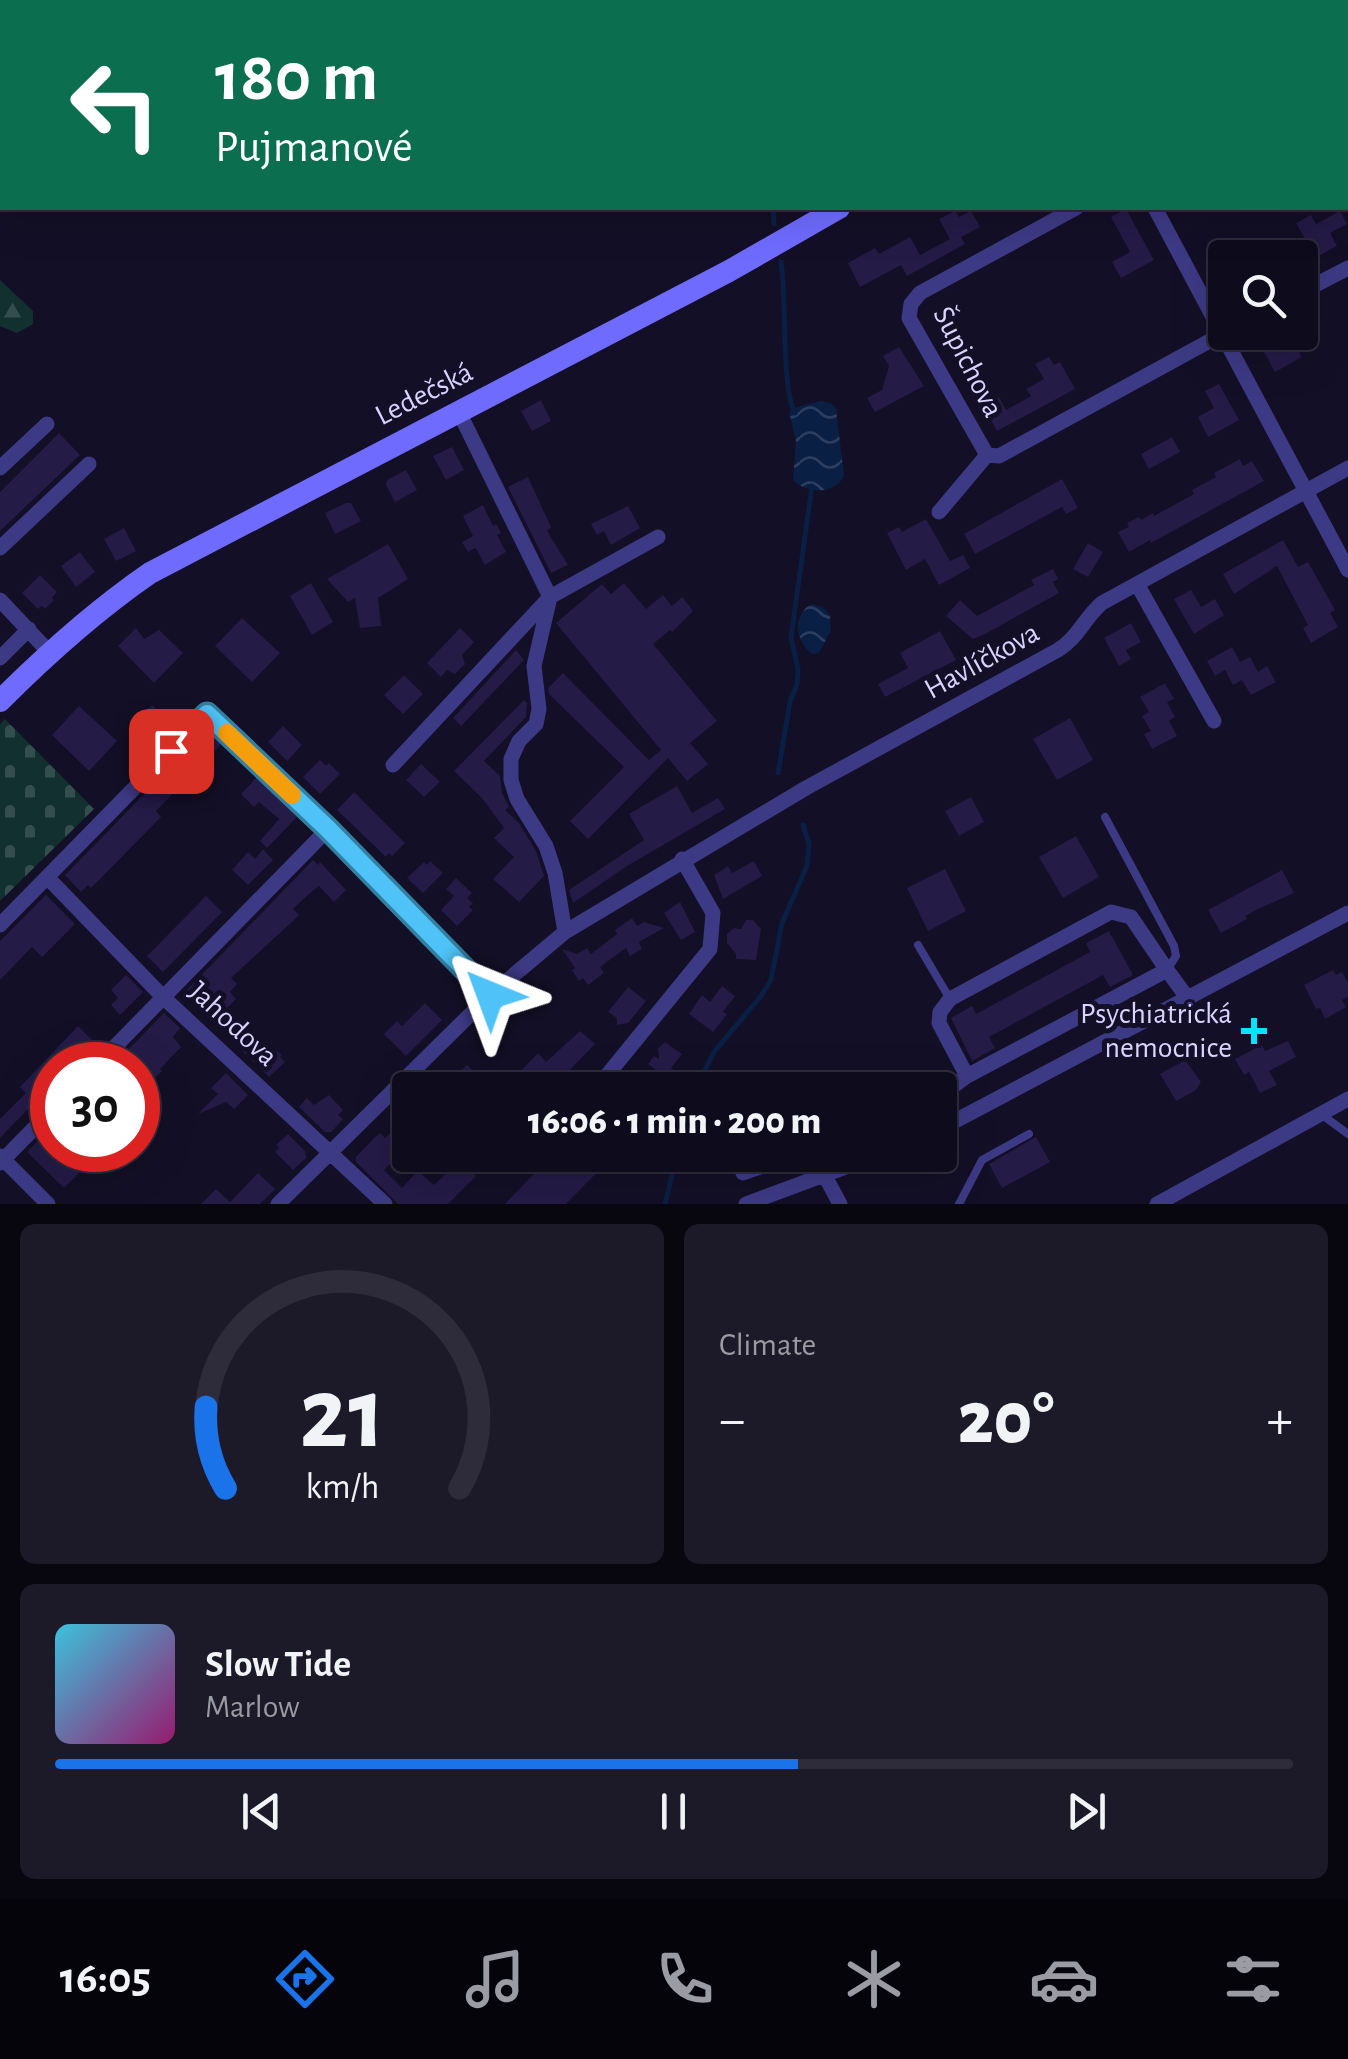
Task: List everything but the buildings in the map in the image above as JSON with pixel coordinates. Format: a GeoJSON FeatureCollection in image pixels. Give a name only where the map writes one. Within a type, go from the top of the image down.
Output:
{"type":"FeatureCollection","features":[{"type":"Feature","properties":{"kind":"main road","name":"Ledečská"},"geometry":{"type":"LineString","coordinates":[[0,700],[49,652],[150,573],[729,271],[836,210]]}},
{"type":"Feature","properties":{"kind":"street","name":"Šupichova"},"geometry":{"type":"LineString","coordinates":[[988,455],[909,318],[911,304],[920,293],[1072,210]]}},
{"type":"Feature","properties":{"kind":"street"},"geometry":{"type":"LineString","coordinates":[[1156,210],[1208,305]]}},
{"type":"Feature","properties":{"kind":"street"},"geometry":{"type":"LineString","coordinates":[[1318,284],[1348,268]]}},
{"type":"Feature","properties":{"kind":"street","name":"Šupichova"},"geometry":{"type":"LineString","coordinates":[[988,455],[1000,456],[1208,343]]}},
{"type":"Feature","properties":{"kind":"street"},"geometry":{"type":"LineString","coordinates":[[1232,350],[1348,570]]}},
{"type":"Feature","properties":{"kind":"street"},"geometry":{"type":"LineString","coordinates":[[458,410],[550,597],[534,666],[540,709],[536,724],[520,741],[511,759],[511,780],[517,799],[546,846],[565,932]]}},
{"type":"Feature","properties":{"kind":"street"},"geometry":{"type":"LineString","coordinates":[[0,468],[47,424]]}},
{"type":"Feature","properties":{"kind":"street","name":"Šupichova"},"geometry":{"type":"LineString","coordinates":[[939,512],[988,455]]}},
{"type":"Feature","properties":{"kind":"street"},"geometry":{"type":"LineString","coordinates":[[0,548],[89,464]]}},
{"type":"Feature","properties":{"kind":"street","name":"Havlíčkova"},"geometry":{"type":"LineString","coordinates":[[278,1204],[490,995],[565,932],[682,859],[1066,646],[1097,607],[1348,468]]}},
{"type":"Feature","properties":{"kind":"street"},"geometry":{"type":"LineString","coordinates":[[393,764],[550,597],[658,537]]}},
{"type":"Feature","properties":{"kind":"street"},"geometry":{"type":"LineString","coordinates":[[1137,584],[1214,721]]}},
{"type":"Feature","properties":{"kind":"street"},"geometry":{"type":"LineString","coordinates":[[0,600],[49,652]]}},
{"type":"Feature","properties":{"kind":"street"},"geometry":{"type":"LineString","coordinates":[[0,658],[28,629]]}},
{"type":"Feature","properties":{"kind":"street"},"geometry":{"type":"LineString","coordinates":[[0,925],[207,714],[328,829],[490,995]]}},
{"type":"Feature","properties":{"kind":"street"},"geometry":{"type":"LineString","coordinates":[[119,1042],[328,829]]}},
{"type":"Feature","properties":{"kind":"street"},"geometry":{"type":"LineString","coordinates":[[610,1072],[710,948],[713,913],[682,859]]}},
{"type":"Feature","properties":{"kind":"street","name":"Jahodova"},"geometry":{"type":"LineString","coordinates":[[48,878],[164,996],[385,1204]]}},
{"type":"Feature","properties":{"kind":"street"},"geometry":{"type":"LineString","coordinates":[[967,1076],[939,1023],[940,1012],[950,999],[1111,912],[1131,917],[1189,1000]]}},
{"type":"Feature","properties":{"kind":"street"},"geometry":{"type":"LineString","coordinates":[[957,1120],[1348,913]]}},
{"type":"Feature","properties":{"kind":"street"},"geometry":{"type":"LineString","coordinates":[[957,1083],[1166,970]]}},
{"type":"Feature","properties":{"kind":"street"},"geometry":{"type":"LineString","coordinates":[[1157,1204],[1348,1099]]}},
{"type":"Feature","properties":{"kind":"street"},"geometry":{"type":"LineString","coordinates":[[30,1132],[1,1160],[48,1204]]}},
{"type":"Feature","properties":{"kind":"street"},"geometry":{"type":"LineString","coordinates":[[746,1204],[835,1172]]}},
{"type":"Feature","properties":{"kind":"street"},"geometry":{"type":"LineString","coordinates":[[825,1176],[840,1204]]}},
{"type":"Feature","properties":{"kind":"lane"},"geometry":{"type":"LineString","coordinates":[[1104,817],[1174,946],[1176,956],[1166,970]]}},
{"type":"Feature","properties":{"kind":"lane"},"geometry":{"type":"LineString","coordinates":[[918,945],[950,999]]}},
{"type":"Feature","properties":{"kind":"lane"},"geometry":{"type":"LineString","coordinates":[[1321,1114],[1348,1134]]}},
{"type":"Feature","properties":{"kind":"lane"},"geometry":{"type":"LineString","coordinates":[[959,1204],[982,1160],[1028,1134]]}},
{"type":"Feature","properties":{"kind":"green space"},"geometry":{"type":"Polygon","coordinates":[[[0,280],[33,311],[33,324],[17,333],[0,326],[0,280]]]}},
{"type":"Feature","properties":{"kind":"green space"},"geometry":{"type":"Polygon","coordinates":[[[5,719],[94,809],[0,901],[0,724],[5,719]]]}},
{"type":"Feature","properties":{"kind":"water"},"geometry":{"type":"Polygon","coordinates":[[[821,401],[836,409],[844,476],[834,487],[820,490],[805,488],[793,480],[796,441],[789,412],[821,401]]]}},
{"type":"Feature","properties":{"kind":"water"},"geometry":{"type":"Polygon","coordinates":[[[811,604],[823,607],[830,616],[831,630],[819,653],[812,654],[798,629],[801,615],[811,604]]]}},
{"type":"Feature","properties":{"kind":"waterway"},"geometry":{"type":"LineString","coordinates":[[773,210],[774,224]]}},
{"type":"Feature","properties":{"kind":"waterway"},"geometry":{"type":"LineString","coordinates":[[781,262],[786,364],[795,413]]}},
{"type":"Feature","properties":{"kind":"waterway"},"geometry":{"type":"LineString","coordinates":[[778,773],[790,702],[797,684],[791,637],[812,486]]}},
{"type":"Feature","properties":{"kind":"waterway"},"geometry":{"type":"LineString","coordinates":[[704,1072],[714,1052],[771,980],[782,923],[807,866],[809,844],[803,825]]}},
{"type":"Feature","properties":{"kind":"waterway"},"geometry":{"type":"LineString","coordinates":[[665,1204],[673,1172]]}},
{"type":"Feature","properties":{"kind":"slow traffic"},"geometry":{"type":"LineString","coordinates":[[227,733],[292,795]]}},
{"type":"Feature","properties":{"kind":"place","name":"Psychiatrická nemocnice"},"geometry":{"type":"Point","coordinates":[1254,1031]}},
{"type":"Feature","properties":{"kind":"route"},"geometry":{"type":"LineString","coordinates":[[171,751],[207,714],[328,829],[490,995]]}}]}
